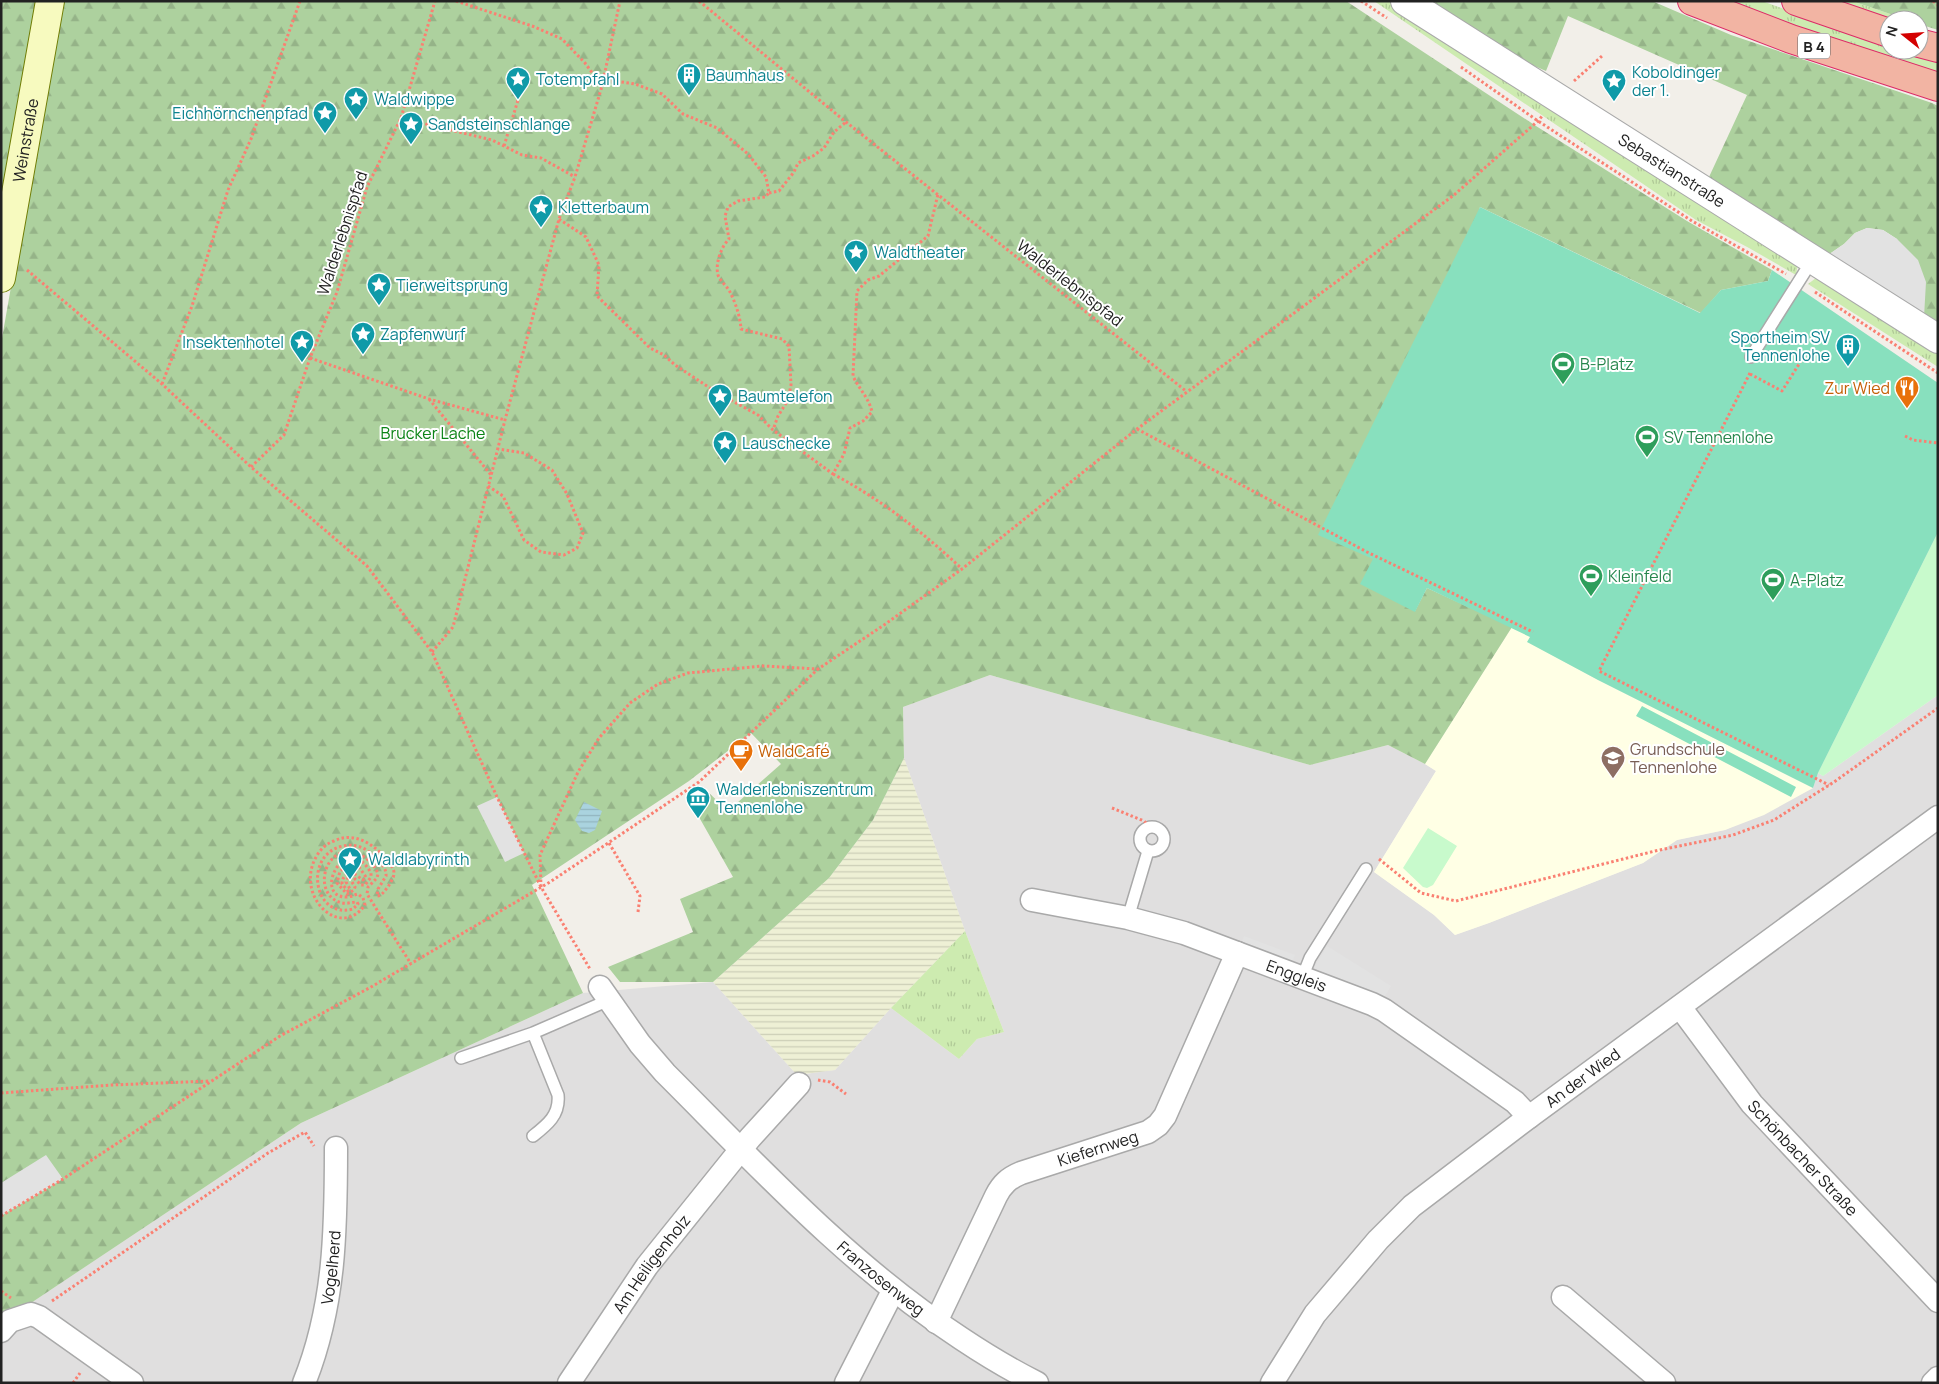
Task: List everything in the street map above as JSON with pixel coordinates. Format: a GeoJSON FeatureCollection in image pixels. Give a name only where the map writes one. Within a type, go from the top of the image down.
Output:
{"type":"FeatureCollection","features":[{"type":"Feature","properties":{"kind":"highway","name":"B 4"},"geometry":{"type":"LineString","coordinates":[[1692,1],[1791,39],[1938,87]]}},
{"type":"Feature","properties":{"kind":"highway","name":"B 4"},"geometry":{"type":"LineString","coordinates":[[1796,1],[1879,30]]}},
{"type":"Feature","properties":{"kind":"main road","name":"Weinstraße"},"geometry":{"type":"LineString","coordinates":[[1,278],[50,1]]}},
{"type":"Feature","properties":{"kind":"street","name":"Sebastianstraße"},"geometry":{"type":"LineString","coordinates":[[1406,1],[1806,271],[1938,339]]}},
{"type":"Feature","properties":{"kind":"street","name":"An der Wied"},"geometry":{"type":"LineString","coordinates":[[1272,1383],[1315,1314],[1378,1240],[1412,1206],[1529,1117],[1938,817]]}},
{"type":"Feature","properties":{"kind":"street","name":"Enggleis"},"geometry":{"type":"LineString","coordinates":[[1032,900],[1128,918],[1184,933],[1384,1010],[1515,1102],[1529,1117]]}},
{"type":"Feature","properties":{"kind":"street","name":"Kiefernweg"},"geometry":{"type":"LineString","coordinates":[[936,1322],[996,1196],[1010,1178],[1148,1132],[1158,1125],[1165,1116],[1237,953]]}},
{"type":"Feature","properties":{"kind":"street","name":"Franzosenweg"},"geometry":{"type":"LineString","coordinates":[[605,994],[640,1044],[742,1150],[842,1247],[893,1291],[936,1322],[983,1353],[1037,1383]]}},
{"type":"Feature","properties":{"kind":"street","name":"Schönbacher Straße"},"geometry":{"type":"LineString","coordinates":[[1680,1006],[1752,1104],[1938,1300]]}},
{"type":"Feature","properties":{"kind":"street"},"geometry":{"type":"LineString","coordinates":[[742,1150],[750,1138],[799,1084]]}},
{"type":"Feature","properties":{"kind":"street","name":"Vogelherd"},"geometry":{"type":"LineString","coordinates":[[304,1383],[316,1349],[331,1282],[334,1250],[326,1148]]}},
{"type":"Feature","properties":{"kind":"street","name":"Am Heiligenholz"},"geometry":{"type":"LineString","coordinates":[[569,1383],[639,1278],[742,1150]]}},
{"type":"Feature","properties":{"kind":"street"},"geometry":{"type":"LineString","coordinates":[[846,1383],[893,1291]]}},
{"type":"Feature","properties":{"kind":"street"},"geometry":{"type":"LineString","coordinates":[[1563,1297],[1664,1383]]}},
{"type":"Feature","properties":{"kind":"street"},"geometry":{"type":"LineString","coordinates":[[1,1331],[10,1321],[31,1314],[39,1317],[132,1383]]}},
{"type":"Feature","properties":{"kind":"street"},"geometry":{"type":"LineString","coordinates":[[1933,1383],[1938,1378]]}},
{"type":"Feature","properties":{"kind":"lane"},"geometry":{"type":"LineString","coordinates":[[1751,357],[1806,271]]}},
{"type":"Feature","properties":{"kind":"lane"},"geometry":{"type":"LineString","coordinates":[[1150,827],[1162,831],[1165,840],[1159,850],[1148,851],[1143,848],[1140,840],[1143,831],[1150,827]]}},
{"type":"Feature","properties":{"kind":"lane"},"geometry":{"type":"LineString","coordinates":[[1128,918],[1148,851]]}},
{"type":"Feature","properties":{"kind":"lane"},"geometry":{"type":"LineString","coordinates":[[1302,978],[1310,958],[1366,869]]}},
{"type":"Feature","properties":{"kind":"lane"},"geometry":{"type":"LineString","coordinates":[[461,1058],[533,1033],[605,994]]}},
{"type":"Feature","properties":{"kind":"lane"},"geometry":{"type":"LineString","coordinates":[[533,1033],[558,1095],[559,1103],[552,1120],[533,1136]]}},
{"type":"Feature","properties":{"kind":"path"},"geometry":{"type":"LineString","coordinates":[[162,384],[192,306],[228,190],[251,139],[300,1]]}},
{"type":"Feature","properties":{"kind":"path","name":"Walderlebnispfad"},"geometry":{"type":"LineString","coordinates":[[251,467],[284,435],[310,358],[337,292],[367,187],[401,118],[435,1]]}},
{"type":"Feature","properties":{"kind":"path"},"geometry":{"type":"LineString","coordinates":[[456,1],[532,26],[562,39],[602,86]]}},
{"type":"Feature","properties":{"kind":"path"},"geometry":{"type":"LineString","coordinates":[[432,652],[453,627],[505,420],[559,219],[575,177],[602,86],[620,1]]}},
{"type":"Feature","properties":{"kind":"path","name":"Walderlebnispfad"},"geometry":{"type":"LineString","coordinates":[[699,1],[846,122],[1187,391]]}},
{"type":"Feature","properties":{"kind":"path"},"geometry":{"type":"LineString","coordinates":[[1933,1],[1938,5]]}},
{"type":"Feature","properties":{"kind":"path"},"geometry":{"type":"LineString","coordinates":[[602,86],[616,81],[635,84],[662,94],[683,114],[717,128],[748,154],[766,177],[769,192]]}},
{"type":"Feature","properties":{"kind":"path"},"geometry":{"type":"LineString","coordinates":[[504,146],[518,100]]}},
{"type":"Feature","properties":{"kind":"path"},"geometry":{"type":"LineString","coordinates":[[401,118],[492,140],[522,155],[541,158],[575,177]]}},
{"type":"Feature","properties":{"kind":"path"},"geometry":{"type":"LineString","coordinates":[[1,1216],[63,1179],[280,1036],[411,964],[550,882],[699,782],[818,669],[884,625],[962,569],[1137,429],[1454,195],[1538,121],[1692,221],[1746,250],[1806,271],[1938,373]]}},
{"type":"Feature","properties":{"kind":"path"},"geometry":{"type":"LineString","coordinates":[[773,430],[778,416],[788,400],[791,385],[789,346],[782,339],[741,329],[740,316],[729,291],[718,276],[718,264],[723,245],[729,239],[725,216],[728,207],[738,201],[765,197],[769,192],[779,191],[794,172],[798,163],[824,148],[834,132],[846,122]]}},
{"type":"Feature","properties":{"kind":"path"},"geometry":{"type":"LineString","coordinates":[[833,474],[844,454],[850,428],[863,421],[872,412],[869,401],[852,376],[857,290],[868,280],[879,276],[928,236],[938,194]]}},
{"type":"Feature","properties":{"kind":"path"},"geometry":{"type":"LineString","coordinates":[[559,219],[586,237],[599,265],[597,296],[650,348],[664,355],[675,365],[716,392],[758,415],[773,430],[833,474],[858,488],[931,540],[962,569]]}},
{"type":"Feature","properties":{"kind":"path"},"geometry":{"type":"LineString","coordinates":[[7,244],[23,266],[162,384],[251,467],[367,566],[432,652],[497,797],[541,887],[605,994]]}},
{"type":"Feature","properties":{"kind":"path"},"geometry":{"type":"LineString","coordinates":[[1751,357],[1750,374],[1599,671],[1830,785]]}},
{"type":"Feature","properties":{"kind":"path"},"geometry":{"type":"LineString","coordinates":[[310,358],[429,399],[505,420]]}},
{"type":"Feature","properties":{"kind":"path"},"geometry":{"type":"LineString","coordinates":[[1750,374],[1782,391],[1801,361]]}},
{"type":"Feature","properties":{"kind":"path"},"geometry":{"type":"LineString","coordinates":[[429,399],[491,475]]}},
{"type":"Feature","properties":{"kind":"path"},"geometry":{"type":"LineString","coordinates":[[1137,429],[1367,552],[1533,632]]}},
{"type":"Feature","properties":{"kind":"path"},"geometry":{"type":"LineString","coordinates":[[1906,436],[1913,440],[1938,443]]}},
{"type":"Feature","properties":{"kind":"path"},"geometry":{"type":"LineString","coordinates":[[488,486],[503,496],[524,540],[542,552],[564,555],[577,548],[583,533],[567,494],[552,470],[524,453],[498,449]]}},
{"type":"Feature","properties":{"kind":"path"},"geometry":{"type":"LineString","coordinates":[[541,887],[540,855],[578,772],[599,738],[630,703],[658,684],[688,673],[764,666],[818,669]]}},
{"type":"Feature","properties":{"kind":"path"},"geometry":{"type":"LineString","coordinates":[[1375,856],[1421,893],[1456,901],[1655,851],[1733,835],[1774,820],[1830,785],[1938,708]]}},
{"type":"Feature","properties":{"kind":"path"},"geometry":{"type":"LineString","coordinates":[[1112,808],[1144,821],[1150,827]]}},
{"type":"Feature","properties":{"kind":"path"},"geometry":{"type":"LineString","coordinates":[[352,882],[355,888],[347,894],[337,883],[340,871],[349,865],[359,867],[366,877],[363,880],[352,872],[344,876],[342,884],[348,891],[350,889],[346,882],[349,876],[352,876],[361,885],[365,885],[371,873],[358,860],[347,859],[336,868],[332,874],[331,882],[338,894],[350,897],[358,894],[363,898],[365,904],[360,911],[351,916],[340,917],[327,913],[318,905],[311,892],[312,865],[318,853],[329,843],[338,839],[361,839],[381,852],[392,866],[394,874],[391,883],[382,894],[377,896],[378,889],[386,876],[385,868],[367,851],[359,847],[350,845],[337,848],[330,851],[323,860],[317,877],[318,888],[324,900],[336,909],[353,909],[358,904],[357,902],[341,902],[334,899],[328,892],[324,876],[327,867],[337,854],[354,852],[364,856],[378,874],[377,878],[368,886],[367,894],[411,964]]}},
{"type":"Feature","properties":{"kind":"path"},"geometry":{"type":"LineString","coordinates":[[609,843],[640,896],[638,912]]}},
{"type":"Feature","properties":{"kind":"path"},"geometry":{"type":"LineString","coordinates":[[799,1084],[820,1080],[830,1082],[846,1094]]}},
{"type":"Feature","properties":{"kind":"path"},"geometry":{"type":"LineString","coordinates":[[1,1093],[112,1085],[210,1082]]}},
{"type":"Feature","properties":{"kind":"path"},"geometry":{"type":"LineString","coordinates":[[39,1317],[46,1305],[268,1153],[305,1132],[326,1148]]}},
{"type":"Feature","properties":{"kind":"shaded area"},"geometry":{"type":"Polygon","coordinates":[[[1867,228],[1883,230],[1897,239],[1918,260],[1926,282],[1924,317],[1828,255],[1844,244],[1855,233],[1867,228]]]}},
{"type":"Feature","properties":{"kind":"shaded area","name":"Grundschule Tennenlohe"},"geometry":{"type":"Polygon","coordinates":[[[1512,627],[1530,637],[1528,642],[1598,680],[1813,788],[1764,815],[1725,830],[1677,840],[1643,863],[1455,935],[1434,915],[1374,872],[1436,771],[1425,764],[1512,627]]]}},
{"type":"Feature","properties":{"kind":"shaded area"},"geometry":{"type":"Polygon","coordinates":[[[990,675],[1310,765],[1388,745],[1425,764],[1436,771],[1374,872],[1434,915],[1455,935],[1643,863],[1677,840],[1725,830],[1813,788],[1818,773],[1823,776],[1938,695],[1938,1383],[1,1383],[1,1323],[301,1123],[583,993],[713,982],[797,1075],[835,1070],[891,1008],[959,1059],[977,1039],[1004,1032],[965,931],[904,758],[903,707],[990,675]]]}},
{"type":"Feature","properties":{"kind":"shaded area"},"geometry":{"type":"Polygon","coordinates":[[[904,758],[965,931],[835,1070],[797,1075],[713,982],[829,878],[873,820],[904,758]]]}},
{"type":"Feature","properties":{"kind":"shaded area"},"geometry":{"type":"Polygon","coordinates":[[[497,797],[524,853],[505,862],[477,806],[497,797]]]}},
{"type":"Feature","properties":{"kind":"shaded area"},"geometry":{"type":"Polygon","coordinates":[[[1244,936],[1295,955],[1288,973],[1237,953],[1244,936]]]}},
{"type":"Feature","properties":{"kind":"shaded area"},"geometry":{"type":"Polygon","coordinates":[[[1327,946],[1391,986],[1378,1007],[1314,968],[1327,946]]]}},
{"type":"Feature","properties":{"kind":"shaded area"},"geometry":{"type":"Polygon","coordinates":[[[46,1155],[63,1179],[1,1216],[1,1183],[46,1155]]]}},
{"type":"Feature","properties":{"kind":"green space"},"geometry":{"type":"Polygon","coordinates":[[[1,1],[38,1],[1,216],[1,1]]]}},
{"type":"Feature","properties":{"kind":"green space","name":"Brucker Lache"},"geometry":{"type":"Polygon","coordinates":[[[61,1],[1346,1],[1536,126],[1687,221],[1772,270],[1768,281],[1721,290],[1701,313],[1480,207],[1373,559],[1415,611],[1427,588],[1512,627],[1425,764],[1388,745],[1310,765],[990,675],[903,707],[904,758],[873,820],[829,878],[713,982],[620,982],[608,967],[693,932],[680,899],[733,877],[691,803],[708,792],[728,811],[781,764],[751,733],[689,781],[532,885],[583,993],[301,1123],[1,1323],[1,344],[61,1]]]}},
{"type":"Feature","properties":{"kind":"green space"},"geometry":{"type":"Polygon","coordinates":[[[1374,1],[1392,1],[1798,263],[1796,275],[1696,220],[1374,1]]]}},
{"type":"Feature","properties":{"kind":"green space"},"geometry":{"type":"Polygon","coordinates":[[[1426,1],[1652,1],[1731,35],[1938,106],[1938,325],[1924,317],[1897,239],[1883,230],[1867,228],[1855,233],[1844,244],[1828,255],[1709,177],[1747,95],[1568,16],[1546,71],[1518,59],[1426,1]]]}},
{"type":"Feature","properties":{"kind":"green space"},"geometry":{"type":"Polygon","coordinates":[[[1724,1],[1762,1],[1879,42],[1879,56],[1724,1]]]}},
{"type":"Feature","properties":{"kind":"green space"},"geometry":{"type":"Polygon","coordinates":[[[1833,1],[1852,1],[1879,10],[1879,17],[1833,1]]]}},
{"type":"Feature","properties":{"kind":"green space"},"geometry":{"type":"Polygon","coordinates":[[[1852,1],[1938,1],[1938,30],[1929,27],[1929,10],[1879,10],[1852,1]]]}},
{"type":"Feature","properties":{"kind":"green space"},"geometry":{"type":"Polygon","coordinates":[[[1929,58],[1938,61],[1938,74],[1891,60],[1929,60],[1929,58]]]}},
{"type":"Feature","properties":{"kind":"green space","name":"SV Tennenlohe"},"geometry":{"type":"Polygon","coordinates":[[[1480,207],[1700,313],[1721,290],[1768,281],[1772,270],[1938,383],[1938,532],[1818,773],[1813,788],[1598,680],[1527,642],[1530,637],[1427,588],[1415,612],[1360,584],[1373,559],[1318,535],[1480,207]]]}},
{"type":"Feature","properties":{"kind":"green space"},"geometry":{"type":"Polygon","coordinates":[[[1816,278],[1821,279],[1938,354],[1938,367],[1808,284],[1816,278]]]}},
{"type":"Feature","properties":{"kind":"green space"},"geometry":{"type":"Polygon","coordinates":[[[1938,532],[1938,695],[1823,776],[1818,773],[1938,532]]]}},
{"type":"Feature","properties":{"kind":"green space"},"geometry":{"type":"Polygon","coordinates":[[[1642,706],[1796,787],[1791,797],[1636,716],[1642,706]]]}},
{"type":"Feature","properties":{"kind":"green space"},"geometry":{"type":"Polygon","coordinates":[[[1428,828],[1457,846],[1433,885],[1427,888],[1423,887],[1403,868],[1428,828]]]}},
{"type":"Feature","properties":{"kind":"green space"},"geometry":{"type":"Polygon","coordinates":[[[965,931],[1004,1032],[977,1039],[959,1059],[891,1008],[965,931]]]}},
{"type":"Feature","properties":{"kind":"water"},"geometry":{"type":"Polygon","coordinates":[[[584,802],[602,811],[595,830],[589,833],[582,831],[575,820],[584,802]]]}},
{"type":"Feature","properties":{"kind":"place","name":"Baumhaus"},"geometry":{"type":"Point","coordinates":[689,96]}},
{"type":"Feature","properties":{"kind":"place","name":"Totempfahl"},"geometry":{"type":"Point","coordinates":[518,100]}},
{"type":"Feature","properties":{"kind":"place","name":"Koboldinger der 1."},"geometry":{"type":"Point","coordinates":[1614,102]}},
{"type":"Feature","properties":{"kind":"place","name":"Waldwippe"},"geometry":{"type":"Point","coordinates":[356,120]}},
{"type":"Feature","properties":{"kind":"place","name":"Eichhörnchenpfad"},"geometry":{"type":"Point","coordinates":[325,134]}},
{"type":"Feature","properties":{"kind":"place","name":"Sandsteinschlange"},"geometry":{"type":"Point","coordinates":[411,145]}},
{"type":"Feature","properties":{"kind":"place","name":"Kletterbaum"},"geometry":{"type":"Point","coordinates":[541,228]}},
{"type":"Feature","properties":{"kind":"place","name":"Waldtheater"},"geometry":{"type":"Point","coordinates":[856,273]}},
{"type":"Feature","properties":{"kind":"place","name":"Tierweitsprung"},"geometry":{"type":"Point","coordinates":[379,306]}},
{"type":"Feature","properties":{"kind":"place","name":"Zapfenwurf"},"geometry":{"type":"Point","coordinates":[363,355]}},
{"type":"Feature","properties":{"kind":"place","name":"Insektenhotel"},"geometry":{"type":"Point","coordinates":[302,363]}},
{"type":"Feature","properties":{"kind":"place","name":"Sportheim SV Tennenlohe"},"geometry":{"type":"Point","coordinates":[1848,367]}},
{"type":"Feature","properties":{"kind":"place","name":"B-Platz"},"geometry":{"type":"Point","coordinates":[1563,385]}},
{"type":"Feature","properties":{"kind":"place","name":"Zur Wied"},"geometry":{"type":"Point","coordinates":[1907,409]}},
{"type":"Feature","properties":{"kind":"place","name":"Baumtelefon"},"geometry":{"type":"Point","coordinates":[720,417]}},
{"type":"Feature","properties":{"kind":"place","name":"SV Tennenlohe"},"geometry":{"type":"Point","coordinates":[1647,458]}},
{"type":"Feature","properties":{"kind":"place","name":"Lauschecke"},"geometry":{"type":"Point","coordinates":[725,464]}},
{"type":"Feature","properties":{"kind":"place","name":"Kleinfeld"},"geometry":{"type":"Point","coordinates":[1591,597]}},
{"type":"Feature","properties":{"kind":"place","name":"A-Platz"},"geometry":{"type":"Point","coordinates":[1773,601]}},
{"type":"Feature","properties":{"kind":"place","name":"WaldCafé"},"geometry":{"type":"Point","coordinates":[741,772]}},
{"type":"Feature","properties":{"kind":"place","name":"Grundschule Tennenlohe"},"geometry":{"type":"Point","coordinates":[1613,779]}},
{"type":"Feature","properties":{"kind":"place","name":"Walderlebniszentrum Tennenlohe"},"geometry":{"type":"Point","coordinates":[698,819]}},
{"type":"Feature","properties":{"kind":"place","name":"Waldlabyrinth"},"geometry":{"type":"Point","coordinates":[350,880]}}]}
